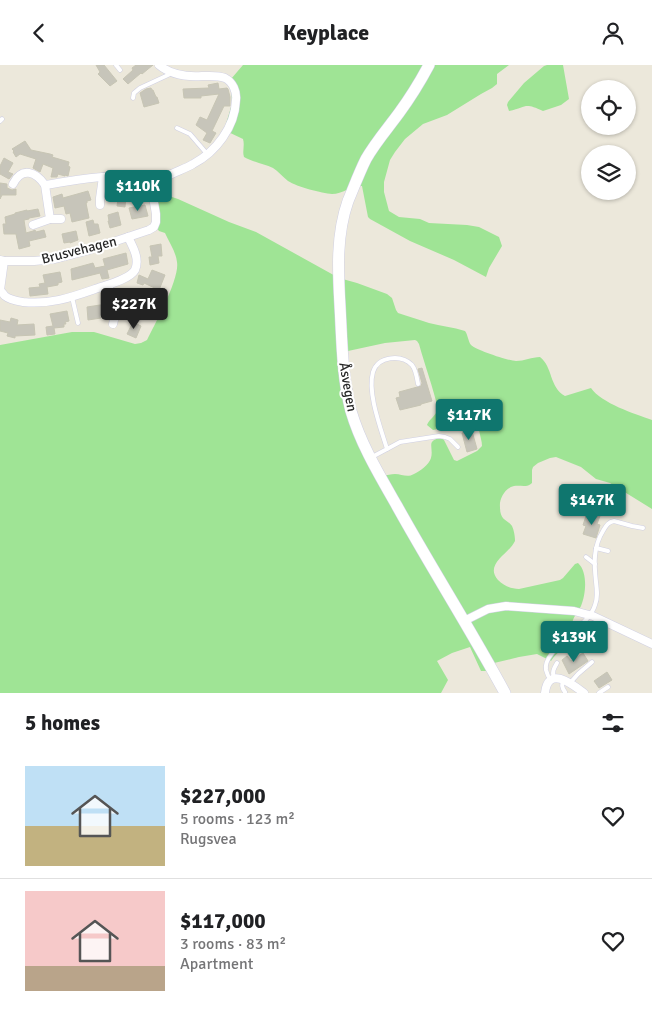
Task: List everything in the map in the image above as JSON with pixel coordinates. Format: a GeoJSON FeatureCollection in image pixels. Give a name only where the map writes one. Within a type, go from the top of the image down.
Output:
{"type":"FeatureCollection","features":[{"type":"Feature","properties":{"kind":"main road","name":"Åsvegen"},"geometry":{"type":"LineString","coordinates":[[429,65],[418,86],[382,134],[367,159],[347,204],[338,254],[344,374],[352,413],[370,458],[421,550],[464,621],[501,690]]}},
{"type":"Feature","properties":{"kind":"street"},"geometry":{"type":"LineString","coordinates":[[45,185],[85,178],[118,177],[144,185],[152,191],[166,177],[208,155],[222,139],[236,107],[236,97],[231,83],[226,78],[214,75],[178,75],[159,65]]}},
{"type":"Feature","properties":{"kind":"street"},"geometry":{"type":"LineString","coordinates":[[13,183],[16,178],[26,173],[32,173],[40,178],[45,185],[50,219]]}},
{"type":"Feature","properties":{"kind":"street"},"geometry":{"type":"LineString","coordinates":[[100,205],[103,177]]}},
{"type":"Feature","properties":{"kind":"street","name":"Brusvehagen"},"geometry":{"type":"LineString","coordinates":[[2,260],[34,261],[55,259],[149,230],[154,227],[156,222],[152,191]]}},
{"type":"Feature","properties":{"kind":"street"},"geometry":{"type":"LineString","coordinates":[[33,225],[50,219],[61,219]]}},
{"type":"Feature","properties":{"kind":"street"},"geometry":{"type":"LineString","coordinates":[[2,260],[0,290],[5,296],[10,299],[36,303],[59,301],[108,285],[132,274],[136,269],[137,261],[135,251],[128,237]]}},
{"type":"Feature","properties":{"kind":"street"},"geometry":{"type":"LineString","coordinates":[[108,285],[115,309],[113,324]]}},
{"type":"Feature","properties":{"kind":"street"},"geometry":{"type":"LineString","coordinates":[[464,621],[488,609],[506,605],[574,611],[590,615],[652,644]]}},
{"type":"Feature","properties":{"kind":"street"},"geometry":{"type":"LineString","coordinates":[[545,693],[546,687],[553,680],[560,678],[584,693]]}},
{"type":"Feature","properties":{"kind":"lane"},"geometry":{"type":"LineString","coordinates":[[116,65],[120,70]]}},
{"type":"Feature","properties":{"kind":"lane"},"geometry":{"type":"LineString","coordinates":[[133,99],[134,93],[140,88],[171,72]]}},
{"type":"Feature","properties":{"kind":"lane"},"geometry":{"type":"LineString","coordinates":[[177,128],[190,134],[208,155]]}},
{"type":"Feature","properties":{"kind":"lane"},"geometry":{"type":"LineString","coordinates":[[72,297],[78,323]]}},
{"type":"Feature","properties":{"kind":"lane"},"geometry":{"type":"LineString","coordinates":[[388,449],[373,397],[373,371],[387,359],[400,358],[412,365],[418,384]]}},
{"type":"Feature","properties":{"kind":"lane"},"geometry":{"type":"LineString","coordinates":[[370,458],[400,442],[439,437],[450,439],[458,447]]}},
{"type":"Feature","properties":{"kind":"lane"},"geometry":{"type":"LineString","coordinates":[[553,680],[546,669],[548,658],[555,649],[581,626],[594,610],[597,595],[596,548],[600,536],[610,521],[619,521],[643,528]]}},
{"type":"Feature","properties":{"kind":"lane"},"geometry":{"type":"LineString","coordinates":[[596,548],[608,551]]}},
{"type":"Feature","properties":{"kind":"lane"},"geometry":{"type":"LineString","coordinates":[[586,557],[595,564]]}},
{"type":"Feature","properties":{"kind":"lane"},"geometry":{"type":"LineString","coordinates":[[565,692],[562,688],[562,683],[578,675],[592,662]]}},
{"type":"Feature","properties":{"kind":"lane"},"geometry":{"type":"LineString","coordinates":[[553,680],[553,671],[557,663]]}},
{"type":"Feature","properties":{"kind":"lane"},"geometry":{"type":"LineString","coordinates":[[599,693],[608,687]]}},
{"type":"Feature","properties":{"kind":"green space"},"geometry":{"type":"Polygon","coordinates":[[[243,65],[509,65],[497,74],[497,84],[492,88],[447,115],[423,124],[405,139],[390,160],[384,182],[384,192],[389,211],[399,217],[420,219],[429,223],[479,227],[499,237],[502,246],[486,277],[454,260],[410,241],[370,219],[362,186],[336,194],[316,191],[292,183],[273,168],[244,157],[243,139],[224,130],[232,104],[231,79],[243,65]]]}},
{"type":"Feature","properties":{"kind":"green space"},"geometry":{"type":"Polygon","coordinates":[[[547,65],[563,65],[569,99],[561,105],[543,111],[529,106],[509,111],[508,102],[524,83],[547,65]]]}},
{"type":"Feature","properties":{"kind":"green space"},"geometry":{"type":"Polygon","coordinates":[[[160,193],[178,199],[256,232],[339,278],[387,294],[392,298],[398,313],[429,323],[465,331],[471,345],[479,350],[512,361],[540,357],[547,366],[556,388],[565,396],[591,388],[610,403],[652,420],[652,509],[610,483],[596,479],[581,467],[556,457],[538,463],[533,467],[532,483],[530,485],[511,487],[505,491],[502,497],[500,512],[504,519],[512,526],[515,541],[499,559],[494,569],[494,574],[500,582],[510,588],[519,589],[560,580],[578,563],[585,577],[585,589],[581,606],[572,624],[574,644],[561,650],[551,661],[537,654],[494,663],[488,671],[481,671],[470,647],[452,653],[437,661],[448,680],[441,693],[0,693],[0,345],[72,332],[94,332],[135,344],[147,340],[166,301],[177,269],[177,262],[172,247],[165,233],[157,228],[150,194],[160,193]],[[417,341],[385,343],[348,351],[348,409],[383,476],[395,474],[409,476],[414,474],[430,461],[432,454],[431,445],[437,439],[442,438],[444,440],[454,460],[457,461],[477,451],[482,446],[477,423],[471,417],[463,418],[445,427],[433,430],[427,425],[438,409],[417,341]]]}},
{"type":"Feature","properties":{"kind":"building"},"geometry":{"type":"Polygon","coordinates":[[[96,65],[104,65],[117,81],[110,86],[98,74],[100,72],[96,65]]]}},
{"type":"Feature","properties":{"kind":"building"},"geometry":{"type":"Polygon","coordinates":[[[136,65],[153,65],[128,84],[123,79],[136,65]]]}},
{"type":"Feature","properties":{"kind":"building"},"geometry":{"type":"Polygon","coordinates":[[[218,83],[219,89],[228,89],[230,106],[224,106],[212,131],[216,133],[210,143],[203,140],[207,133],[196,125],[200,117],[207,120],[219,94],[201,96],[201,98],[184,98],[183,89],[209,88],[208,85],[218,83]]]}},
{"type":"Feature","properties":{"kind":"building"},"geometry":{"type":"Polygon","coordinates":[[[151,88],[159,103],[144,107],[140,93],[151,88]]]}},
{"type":"Feature","properties":{"kind":"building"},"geometry":{"type":"Polygon","coordinates":[[[25,141],[31,150],[50,154],[53,155],[52,157],[69,162],[68,176],[58,174],[57,177],[51,177],[53,168],[43,164],[40,172],[33,168],[36,159],[20,154],[16,157],[12,149],[25,141]]]}},
{"type":"Feature","properties":{"kind":"building"},"geometry":{"type":"Polygon","coordinates":[[[4,158],[13,163],[8,172],[13,174],[9,179],[0,174],[0,166],[4,158]]]}},
{"type":"Feature","properties":{"kind":"building"},"geometry":{"type":"Polygon","coordinates":[[[0,183],[7,184],[7,188],[12,190],[16,189],[16,195],[2,195],[0,199],[0,183]]]}},
{"type":"Feature","properties":{"kind":"building"},"geometry":{"type":"Polygon","coordinates":[[[124,186],[127,195],[125,207],[117,206],[118,199],[112,201],[108,192],[124,186]]]}},
{"type":"Feature","properties":{"kind":"building"},"geometry":{"type":"Polygon","coordinates":[[[88,191],[91,200],[86,203],[89,218],[72,222],[70,213],[66,214],[64,206],[55,208],[53,197],[62,194],[63,198],[88,191]]]}},
{"type":"Feature","properties":{"kind":"building"},"geometry":{"type":"Polygon","coordinates":[[[145,205],[148,216],[132,219],[129,208],[145,205]]]}},
{"type":"Feature","properties":{"kind":"building"},"geometry":{"type":"Polygon","coordinates":[[[38,209],[40,216],[24,220],[26,233],[44,230],[46,237],[29,241],[30,246],[19,249],[16,234],[4,234],[3,224],[6,224],[5,217],[27,210],[38,209]]]}},
{"type":"Feature","properties":{"kind":"building"},"geometry":{"type":"Polygon","coordinates":[[[118,212],[121,225],[110,228],[108,215],[118,212]]]}},
{"type":"Feature","properties":{"kind":"building"},"geometry":{"type":"Polygon","coordinates":[[[93,220],[94,224],[98,224],[100,233],[89,236],[86,222],[93,220]]]}},
{"type":"Feature","properties":{"kind":"building"},"geometry":{"type":"Polygon","coordinates":[[[76,231],[78,240],[64,243],[62,234],[76,231]]]}},
{"type":"Feature","properties":{"kind":"building"},"geometry":{"type":"Polygon","coordinates":[[[161,244],[162,256],[158,256],[159,263],[150,265],[149,257],[152,257],[150,246],[161,244]]]}},
{"type":"Feature","properties":{"kind":"building"},"geometry":{"type":"Polygon","coordinates":[[[126,253],[128,264],[107,270],[109,278],[102,279],[100,273],[72,280],[71,269],[93,263],[95,268],[105,266],[103,259],[126,253]]]}},
{"type":"Feature","properties":{"kind":"building"},"geometry":{"type":"Polygon","coordinates":[[[152,270],[165,275],[159,290],[144,283],[143,285],[137,283],[139,275],[148,279],[152,270]]]}},
{"type":"Feature","properties":{"kind":"building"},"geometry":{"type":"Polygon","coordinates":[[[60,272],[62,282],[58,283],[58,285],[47,287],[48,294],[30,296],[29,288],[40,287],[39,284],[45,283],[43,275],[60,272]]]}},
{"type":"Feature","properties":{"kind":"building"},"geometry":{"type":"Polygon","coordinates":[[[143,297],[153,302],[148,312],[138,308],[136,313],[127,309],[130,302],[138,306],[143,297]]]}},
{"type":"Feature","properties":{"kind":"building"},"geometry":{"type":"Polygon","coordinates":[[[104,305],[105,315],[101,316],[101,318],[88,320],[87,307],[104,305]]]}},
{"type":"Feature","properties":{"kind":"building"},"geometry":{"type":"Polygon","coordinates":[[[67,311],[69,321],[65,322],[64,327],[54,328],[55,334],[47,335],[46,327],[53,326],[50,314],[67,311]]]}},
{"type":"Feature","properties":{"kind":"building"},"geometry":{"type":"Polygon","coordinates":[[[11,318],[18,320],[17,325],[34,324],[35,335],[15,336],[15,338],[7,336],[8,333],[0,331],[0,320],[10,322],[11,318]]]}},
{"type":"Feature","properties":{"kind":"building"},"geometry":{"type":"Polygon","coordinates":[[[133,322],[141,326],[136,338],[127,334],[133,322]]]}},
{"type":"Feature","properties":{"kind":"building"},"geometry":{"type":"Polygon","coordinates":[[[422,368],[432,401],[400,410],[396,398],[400,397],[399,392],[421,386],[422,383],[418,369],[422,368]]]}},
{"type":"Feature","properties":{"kind":"building"},"geometry":{"type":"Polygon","coordinates":[[[472,431],[477,449],[467,452],[462,433],[472,431]]]}},
{"type":"Feature","properties":{"kind":"building"},"geometry":{"type":"Polygon","coordinates":[[[590,513],[600,516],[597,524],[600,525],[596,538],[583,534],[586,526],[583,525],[586,516],[589,517],[590,513]]]}},
{"type":"Feature","properties":{"kind":"building"},"geometry":{"type":"Polygon","coordinates":[[[583,653],[588,661],[569,674],[562,660],[567,656],[571,661],[583,653]]]}},
{"type":"Feature","properties":{"kind":"building"},"geometry":{"type":"Polygon","coordinates":[[[607,672],[612,680],[599,688],[594,681],[607,672]]]}}]}
